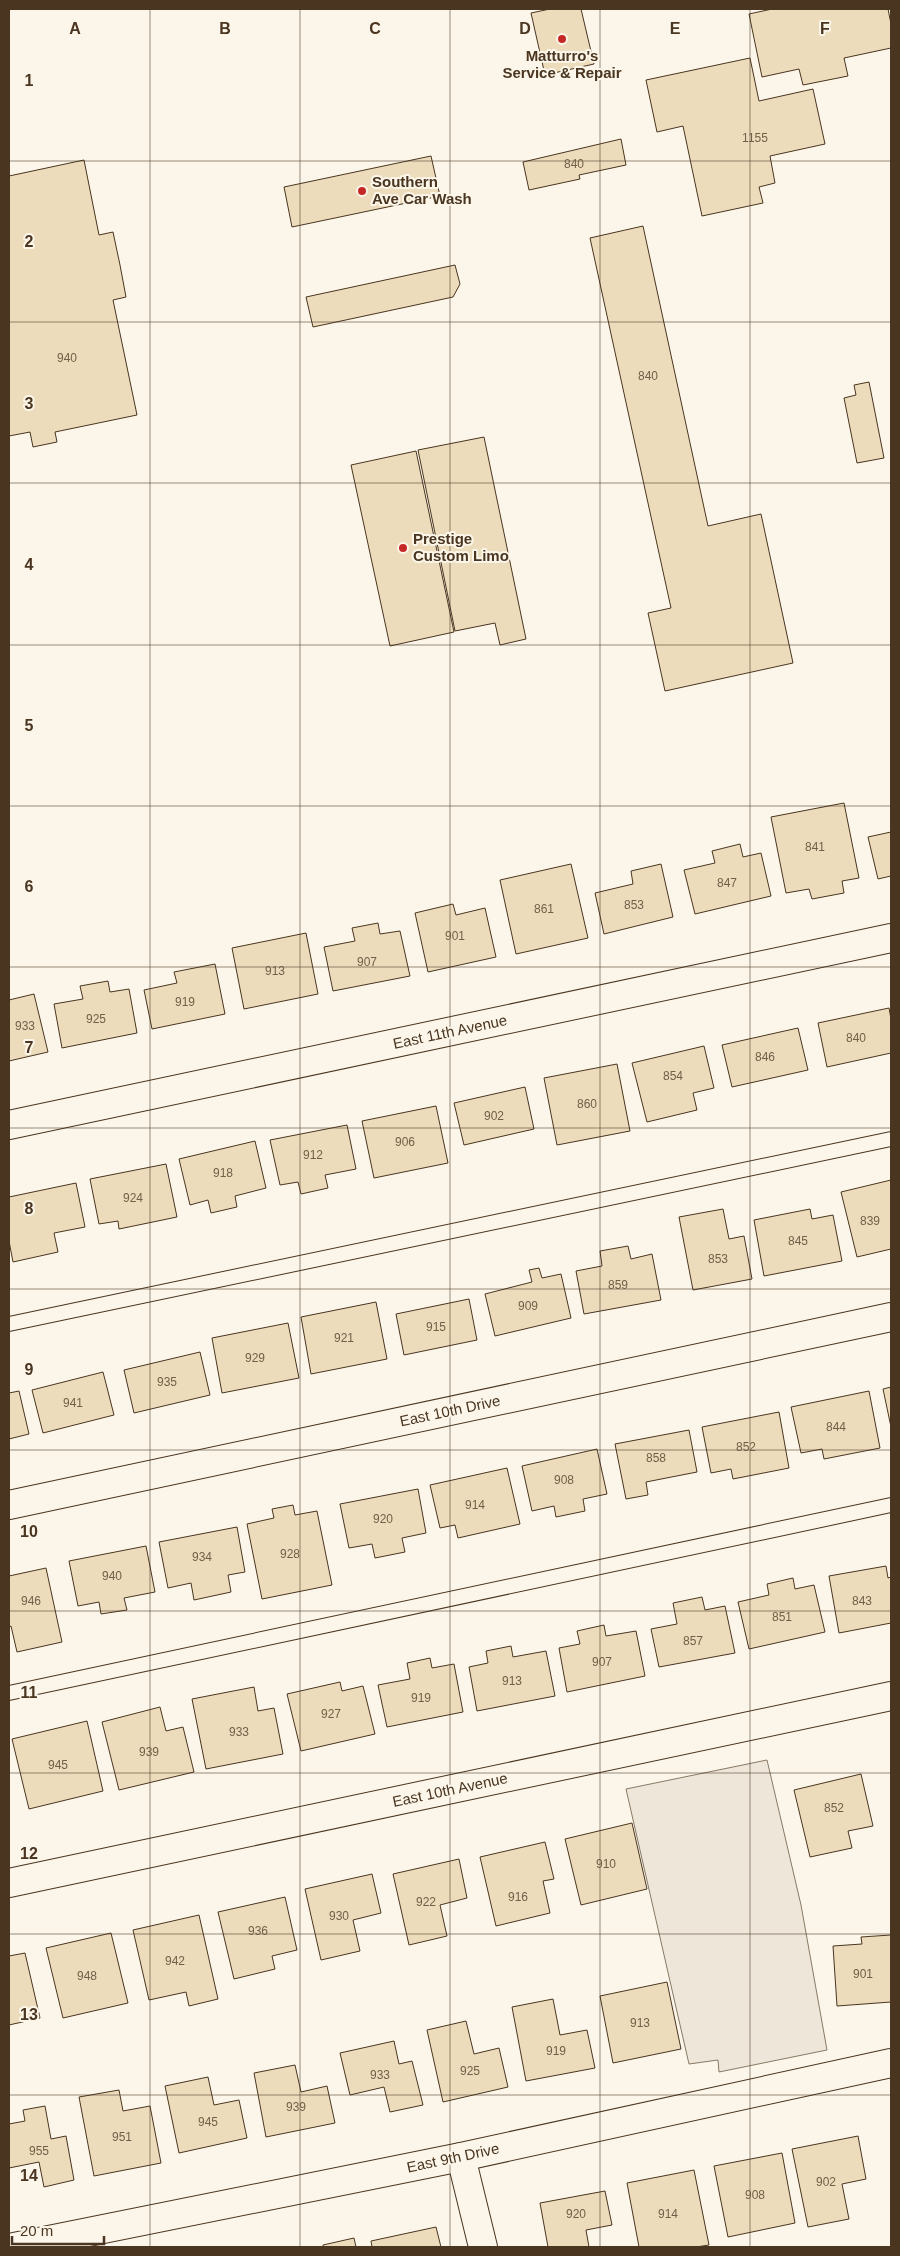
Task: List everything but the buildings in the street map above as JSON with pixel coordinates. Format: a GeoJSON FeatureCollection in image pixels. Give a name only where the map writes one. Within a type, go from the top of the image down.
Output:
{"type":"FeatureCollection","features":[{"type":"Feature","properties":{"kind":"street","name":"East 11th Avenue"},"geometry":{"type":"LineString","coordinates":[[9,1125],[891,938]]}},
{"type":"Feature","properties":{"kind":"street","name":"East 10th Drive"},"geometry":{"type":"LineString","coordinates":[[9,1505],[891,1316]]}},
{"type":"Feature","properties":{"kind":"street","name":"East 10th Avenue"},"geometry":{"type":"LineString","coordinates":[[9,1883],[891,1696]]}},
{"type":"Feature","properties":{"kind":"street","name":"East 9th Drive"},"geometry":{"type":"LineString","coordinates":[[26,2246],[461,2157],[891,2063]]}},
{"type":"Feature","properties":{"kind":"street"},"geometry":{"type":"LineString","coordinates":[[461,2157],[483,2247]]}},
{"type":"Feature","properties":{"kind":"lane"},"geometry":{"type":"LineString","coordinates":[[9,1324],[891,1138]]}},
{"type":"Feature","properties":{"kind":"lane"},"geometry":{"type":"LineString","coordinates":[[9,1693],[891,1505]]}},
{"type":"Feature","properties":{"kind":"shaded area"},"geometry":{"type":"Polygon","coordinates":[[[767,1760],[801,1905],[827,2050],[719,2072],[718,2060],[689,2064],[626,1789],[767,1760]]]}},
{"type":"Feature","properties":{"kind":"place","name":"Matturro's Service & Repair"},"geometry":{"type":"Point","coordinates":[562,39]}},
{"type":"Feature","properties":{"kind":"place","name":"Southern Ave Car Wash"},"geometry":{"type":"Point","coordinates":[362,191]}},
{"type":"Feature","properties":{"kind":"place","name":"Prestige Custom Limo"},"geometry":{"type":"Point","coordinates":[403,548]}}]}
